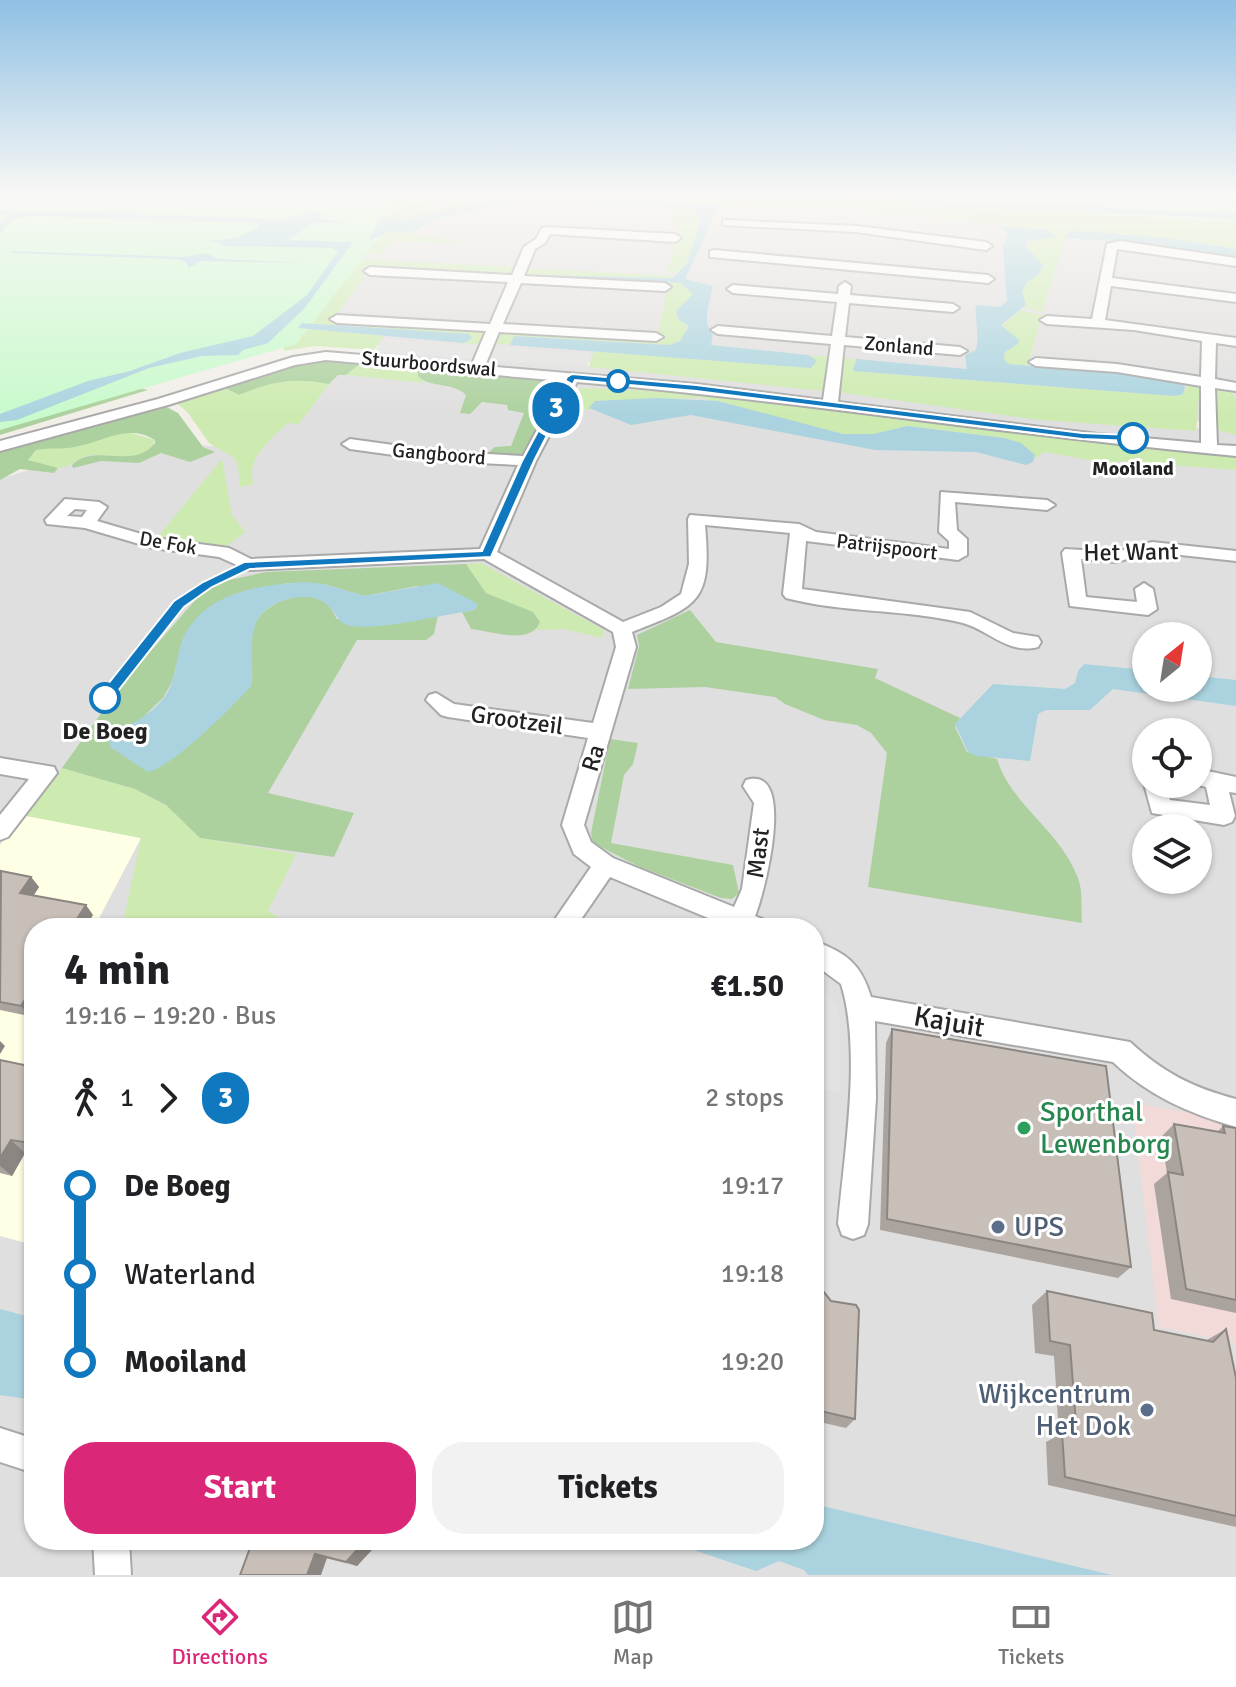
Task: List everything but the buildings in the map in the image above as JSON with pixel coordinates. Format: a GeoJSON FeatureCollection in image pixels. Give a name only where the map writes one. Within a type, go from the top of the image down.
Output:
{"type":"FeatureCollection","features":[{"type":"Feature","properties":{"kind":"street"},"geometry":{"type":"LineString","coordinates":[[477,368],[521,268]]}},
{"type":"Feature","properties":{"kind":"street","name":"Zonland"},"geometry":{"type":"LineString","coordinates":[[830,404],[842,298],[848,268]]}},
{"type":"Feature","properties":{"kind":"street"},"geometry":{"type":"LineString","coordinates":[[876,268],[988,279]]}},
{"type":"Feature","properties":{"kind":"street"},"geometry":{"type":"LineString","coordinates":[[924,268],[924,273]]}},
{"type":"Feature","properties":{"kind":"street"},"geometry":{"type":"LineString","coordinates":[[1098,322],[1107,268]]}},
{"type":"Feature","properties":{"kind":"street"},"geometry":{"type":"LineString","coordinates":[[370,271],[665,287]]}},
{"type":"Feature","properties":{"kind":"street"},"geometry":{"type":"LineString","coordinates":[[1104,281],[1236,298]]}},
{"type":"Feature","properties":{"kind":"street","name":"Zonland"},"geometry":{"type":"LineString","coordinates":[[733,289],[953,308]]}},
{"type":"Feature","properties":{"kind":"street"},"geometry":{"type":"LineString","coordinates":[[337,319],[656,337]]}},
{"type":"Feature","properties":{"kind":"street"},"geometry":{"type":"LineString","coordinates":[[1047,320],[1098,322],[1236,342]]}},
{"type":"Feature","properties":{"kind":"street","name":"Zonland"},"geometry":{"type":"LineString","coordinates":[[718,330],[960,351]]}},
{"type":"Feature","properties":{"kind":"street"},"geometry":{"type":"LineString","coordinates":[[1209,337],[1209,446]]}},
{"type":"Feature","properties":{"kind":"street","name":"Stuurboordswal"},"geometry":{"type":"LineString","coordinates":[[0,446],[318,356],[572,377],[830,404],[1082,436],[1236,449]]}},
{"type":"Feature","properties":{"kind":"street"},"geometry":{"type":"LineString","coordinates":[[1036,362],[1117,368],[1236,387]]}},
{"type":"Feature","properties":{"kind":"street"},"geometry":{"type":"LineString","coordinates":[[572,377],[528,461],[487,554],[622,629]]}},
{"type":"Feature","properties":{"kind":"street","name":"Gangboord"},"geometry":{"type":"LineString","coordinates":[[350,444],[437,456],[528,461]]}},
{"type":"Feature","properties":{"kind":"street","name":"Patrijspoort"},"geometry":{"type":"LineString","coordinates":[[622,629],[684,603],[694,590],[698,542],[696,519],[799,529],[811,537],[958,555],[958,539],[948,532],[947,496],[1047,505]]}},
{"type":"Feature","properties":{"kind":"street","name":"De Fok"},"geometry":{"type":"LineString","coordinates":[[86,523],[153,543],[223,552],[248,565],[487,554]]}},
{"type":"Feature","properties":{"kind":"street"},"geometry":{"type":"LineString","coordinates":[[799,529],[792,594],[970,618],[1009,639],[1031,642]]}},
{"type":"Feature","properties":{"kind":"street","name":"Het Want"},"geometry":{"type":"LineString","coordinates":[[1144,589],[1148,609],[1077,602],[1071,553],[1116,557],[1152,547],[1236,556]]}},
{"type":"Feature","properties":{"kind":"street","name":"Ra"},"geometry":{"type":"LineString","coordinates":[[622,629],[626,647],[573,825],[582,848],[605,865],[734,918]]}},
{"type":"Feature","properties":{"kind":"street","name":"Grootzeil"},"geometry":{"type":"LineString","coordinates":[[436,700],[448,710],[601,732]]}},
{"type":"Feature","properties":{"kind":"street"},"geometry":{"type":"LineString","coordinates":[[0,766],[46,773],[0,831]]}},
{"type":"Feature","properties":{"kind":"street"},"geometry":{"type":"LineString","coordinates":[[1158,798],[1160,807],[1224,816],[1216,780]]}},
{"type":"Feature","properties":{"kind":"street","name":"Mast"},"geometry":{"type":"LineString","coordinates":[[750,918],[765,802],[754,786]]}},
{"type":"Feature","properties":{"kind":"street"},"geometry":{"type":"LineString","coordinates":[[568,918],[605,865]]}},
{"type":"Feature","properties":{"kind":"street"},"geometry":{"type":"LineString","coordinates":[[824,957],[853,978],[862,1007],[853,1224]]}},
{"type":"Feature","properties":{"kind":"street","name":"Kajuit"},"geometry":{"type":"LineString","coordinates":[[862,1007],[1120,1051],[1144,1075],[1186,1099],[1236,1113]]}},
{"type":"Feature","properties":{"kind":"street"},"geometry":{"type":"LineString","coordinates":[[0,1445],[24,1453]]}},
{"type":"Feature","properties":{"kind":"street"},"geometry":{"type":"LineString","coordinates":[[112,1550],[113,1575]]}},
{"type":"Feature","properties":{"kind":"shaded area"},"geometry":{"type":"Polygon","coordinates":[[[355,268],[1236,268],[1236,422],[1187,421],[720,373],[306,339],[355,268]]]}},
{"type":"Feature","properties":{"kind":"shaded area"},"geometry":{"type":"Polygon","coordinates":[[[383,339],[591,354],[587,367],[375,351],[383,339]]]}},
{"type":"Feature","properties":{"kind":"shaded area"},"geometry":{"type":"Polygon","coordinates":[[[363,350],[719,376],[1236,432],[1236,1575],[0,1575],[0,479],[115,443],[248,447],[363,350]]]}},
{"type":"Feature","properties":{"kind":"shaded area"},"geometry":{"type":"Polygon","coordinates":[[[22,815],[141,838],[99,918],[24,918],[24,1242],[0,1236],[0,845],[22,815]]]}},
{"type":"Feature","properties":{"kind":"shaded area"},"geometry":{"type":"Polygon","coordinates":[[[824,988],[839,1009],[841,1093],[824,1090],[824,988]]]}},
{"type":"Feature","properties":{"kind":"shaded area"},"geometry":{"type":"Polygon","coordinates":[[[1132,1103],[1236,1121],[1236,1349],[1233,1342],[1159,1327],[1132,1103]]]}},
{"type":"Feature","properties":{"kind":"green space"},"geometry":{"type":"Polygon","coordinates":[[[0,268],[355,268],[296,344],[0,430],[0,268]]]}},
{"type":"Feature","properties":{"kind":"green space"},"geometry":{"type":"Polygon","coordinates":[[[348,268],[516,268],[512,276],[368,270],[334,320],[487,329],[479,344],[464,343],[472,338],[469,334],[302,323],[348,268]]]}},
{"type":"Feature","properties":{"kind":"green space"},"geometry":{"type":"Polygon","coordinates":[[[526,268],[675,276],[664,279],[535,275],[680,283],[694,294],[687,303],[686,334],[680,341],[669,345],[514,336],[510,345],[491,343],[498,329],[657,337],[668,287],[522,277],[526,268]]]}},
{"type":"Feature","properties":{"kind":"green space"},"geometry":{"type":"Polygon","coordinates":[[[668,268],[681,268],[678,273],[667,272],[668,268]]]}},
{"type":"Feature","properties":{"kind":"green space"},"geometry":{"type":"Polygon","coordinates":[[[1040,268],[1056,268],[1042,312],[1023,307],[1026,305],[1022,292],[1040,268]]]}},
{"type":"Feature","properties":{"kind":"green space"},"geometry":{"type":"Polygon","coordinates":[[[1020,310],[1051,317],[1041,317],[1028,366],[1009,364],[1004,359],[1005,352],[1018,344],[1001,326],[1020,310]]]}},
{"type":"Feature","properties":{"kind":"green space"},"geometry":{"type":"Polygon","coordinates":[[[298,328],[384,336],[374,350],[315,346],[284,351],[283,345],[298,328]]]}},
{"type":"Feature","properties":{"kind":"green space"},"geometry":{"type":"Polygon","coordinates":[[[594,351],[735,362],[815,358],[809,355],[831,357],[824,391],[589,367],[594,351]]]}},
{"type":"Feature","properties":{"kind":"green space"},"geometry":{"type":"Polygon","coordinates":[[[843,358],[856,359],[853,371],[1175,396],[1183,394],[1189,380],[1200,382],[1196,431],[1040,420],[836,392],[843,358]]]}},
{"type":"Feature","properties":{"kind":"green space"},"geometry":{"type":"Polygon","coordinates":[[[313,360],[361,363],[346,375],[338,375],[329,384],[283,382],[239,395],[219,385],[313,360]]]}},
{"type":"Feature","properties":{"kind":"green space"},"geometry":{"type":"Polygon","coordinates":[[[361,363],[418,368],[418,376],[425,383],[346,375],[361,363]]]}},
{"type":"Feature","properties":{"kind":"green space"},"geometry":{"type":"Polygon","coordinates":[[[418,368],[561,379],[527,455],[488,453],[495,447],[511,446],[524,413],[508,410],[507,405],[482,402],[470,414],[460,413],[466,395],[454,388],[423,380],[418,376],[418,368]]]}},
{"type":"Feature","properties":{"kind":"green space"},"geometry":{"type":"Polygon","coordinates":[[[296,379],[329,384],[299,424],[288,423],[261,450],[253,466],[254,484],[240,487],[238,465],[233,457],[209,443],[188,413],[172,399],[219,385],[239,395],[263,385],[296,379]]]}},
{"type":"Feature","properties":{"kind":"green space"},"geometry":{"type":"Polygon","coordinates":[[[1214,385],[1236,389],[1232,392],[1236,400],[1236,435],[1214,429],[1214,385]]]}},
{"type":"Feature","properties":{"kind":"green space"},"geometry":{"type":"Polygon","coordinates":[[[140,388],[148,390],[0,435],[0,422],[140,388]]]}},
{"type":"Feature","properties":{"kind":"green space"},"geometry":{"type":"Polygon","coordinates":[[[580,388],[714,396],[973,428],[1236,455],[1236,470],[1120,461],[1110,464],[1045,452],[1034,459],[1035,455],[1020,443],[1004,438],[907,426],[875,434],[843,434],[702,398],[595,401],[590,410],[568,407],[580,388]]]}},
{"type":"Feature","properties":{"kind":"green space"},"geometry":{"type":"Polygon","coordinates":[[[161,404],[178,413],[203,447],[215,452],[190,462],[161,453],[139,463],[101,461],[73,468],[72,465],[81,459],[136,455],[155,443],[155,440],[144,435],[125,433],[86,445],[36,450],[28,460],[58,468],[54,473],[20,469],[0,480],[0,450],[161,404]]]}},
{"type":"Feature","properties":{"kind":"green space"},"geometry":{"type":"Polygon","coordinates":[[[124,431],[155,440],[143,454],[87,456],[62,468],[50,468],[28,460],[36,450],[124,431]]]}},
{"type":"Feature","properties":{"kind":"green space"},"geometry":{"type":"Polygon","coordinates":[[[222,459],[232,515],[245,532],[223,549],[156,539],[222,459]]]}},
{"type":"Feature","properties":{"kind":"green space"},"geometry":{"type":"Polygon","coordinates":[[[481,563],[604,630],[602,638],[564,629],[537,630],[540,622],[533,613],[486,593],[466,564],[481,563]]]}},
{"type":"Feature","properties":{"kind":"green space"},"geometry":{"type":"Polygon","coordinates":[[[466,564],[486,593],[533,612],[540,622],[535,629],[528,634],[510,635],[471,629],[462,612],[475,610],[417,586],[365,596],[323,584],[288,583],[234,594],[183,639],[172,682],[163,698],[146,714],[251,686],[253,629],[264,612],[284,600],[307,596],[317,598],[328,605],[337,619],[391,622],[438,615],[434,634],[426,640],[357,640],[268,793],[354,813],[334,857],[200,838],[166,805],[135,789],[62,768],[122,684],[204,590],[224,581],[266,572],[466,564]]]}},
{"type":"Feature","properties":{"kind":"green space"},"geometry":{"type":"Polygon","coordinates":[[[690,610],[716,642],[878,669],[875,678],[960,718],[955,727],[967,752],[997,759],[1013,790],[1070,861],[1080,883],[1082,923],[868,887],[887,753],[871,733],[857,725],[824,720],[775,697],[705,687],[628,689],[639,646],[637,635],[690,610]]]}},
{"type":"Feature","properties":{"kind":"green space"},"geometry":{"type":"Polygon","coordinates":[[[610,739],[638,743],[633,764],[624,775],[611,843],[733,865],[739,893],[732,899],[721,898],[640,867],[593,843],[591,833],[610,739]]]}},
{"type":"Feature","properties":{"kind":"green space"},"geometry":{"type":"Polygon","coordinates":[[[62,768],[135,789],[174,810],[200,838],[296,854],[268,911],[279,918],[124,918],[141,838],[22,815],[62,768]]]}},
{"type":"Feature","properties":{"kind":"water"},"geometry":{"type":"Polygon","coordinates":[[[326,268],[334,268],[304,309],[268,343],[243,350],[238,355],[202,356],[149,368],[17,420],[0,422],[0,414],[88,381],[130,371],[180,353],[253,336],[307,295],[326,268]]]}},
{"type":"Feature","properties":{"kind":"water"},"geometry":{"type":"Polygon","coordinates":[[[682,268],[690,268],[685,279],[713,286],[707,318],[713,335],[711,345],[809,355],[817,361],[811,368],[510,345],[514,336],[669,345],[680,341],[689,326],[679,320],[676,311],[693,294],[680,283],[535,275],[673,278],[682,268]]]}},
{"type":"Feature","properties":{"kind":"water"},"geometry":{"type":"Polygon","coordinates":[[[1005,268],[1041,268],[1027,282],[1022,292],[1026,305],[1001,325],[1019,340],[1005,352],[1004,359],[1009,364],[1143,375],[1185,386],[1183,394],[1175,396],[853,371],[856,359],[967,369],[965,355],[976,350],[977,344],[976,305],[1000,307],[1007,301],[1005,268]]]}},
{"type":"Feature","properties":{"kind":"water"},"geometry":{"type":"Polygon","coordinates":[[[302,323],[469,334],[472,338],[464,343],[298,328],[302,323]]]}},
{"type":"Feature","properties":{"kind":"water"},"geometry":{"type":"Polygon","coordinates":[[[656,398],[718,401],[843,434],[874,434],[907,426],[1004,438],[1021,443],[1035,455],[1033,462],[1026,465],[976,452],[875,450],[691,415],[631,425],[589,408],[595,401],[656,398]]]}},
{"type":"Feature","properties":{"kind":"water"},"geometry":{"type":"Polygon","coordinates":[[[305,582],[365,596],[438,583],[478,604],[475,610],[365,627],[343,623],[329,606],[317,599],[288,599],[273,605],[256,622],[251,686],[187,748],[148,772],[110,747],[109,738],[146,715],[164,698],[183,639],[192,623],[205,611],[219,601],[252,589],[305,582]]]}},
{"type":"Feature","properties":{"kind":"water"},"geometry":{"type":"Polygon","coordinates":[[[1084,664],[1132,669],[1132,692],[1113,689],[1090,710],[1046,710],[1038,714],[1030,761],[977,756],[968,752],[955,724],[993,684],[1065,689],[1075,683],[1078,671],[1084,664]]]}},
{"type":"Feature","properties":{"kind":"water"},"geometry":{"type":"Polygon","coordinates":[[[1212,677],[1236,680],[1236,706],[1207,702],[1212,702],[1212,677]]]}},
{"type":"Feature","properties":{"kind":"water"},"geometry":{"type":"Polygon","coordinates":[[[0,1309],[24,1315],[24,1399],[0,1395],[0,1309]]]}},
{"type":"Feature","properties":{"kind":"water"},"geometry":{"type":"Polygon","coordinates":[[[824,1506],[1112,1575],[808,1575],[804,1570],[779,1561],[756,1571],[694,1550],[824,1550],[824,1506]]]}},
{"type":"Feature","properties":{"kind":"bus line","name":"3"},"geometry":{"type":"LineString","coordinates":[[105,698],[179,604],[248,565],[487,554],[528,461],[572,377],[655,383],[1082,436],[1133,438]]}},
{"type":"Feature","properties":{"kind":"place","name":"Mooiland"},"geometry":{"type":"Point","coordinates":[1133,438]}},
{"type":"Feature","properties":{"kind":"place","name":"De Boeg"},"geometry":{"type":"Point","coordinates":[105,698]}},
{"type":"Feature","properties":{"kind":"place","name":"Sporthal Lewenborg"},"geometry":{"type":"Point","coordinates":[1024,1128]}},
{"type":"Feature","properties":{"kind":"place","name":"UPS"},"geometry":{"type":"Point","coordinates":[998,1227]}},
{"type":"Feature","properties":{"kind":"place","name":"Wijkcentrum Het Dok"},"geometry":{"type":"Point","coordinates":[1147,1410]}}]}
